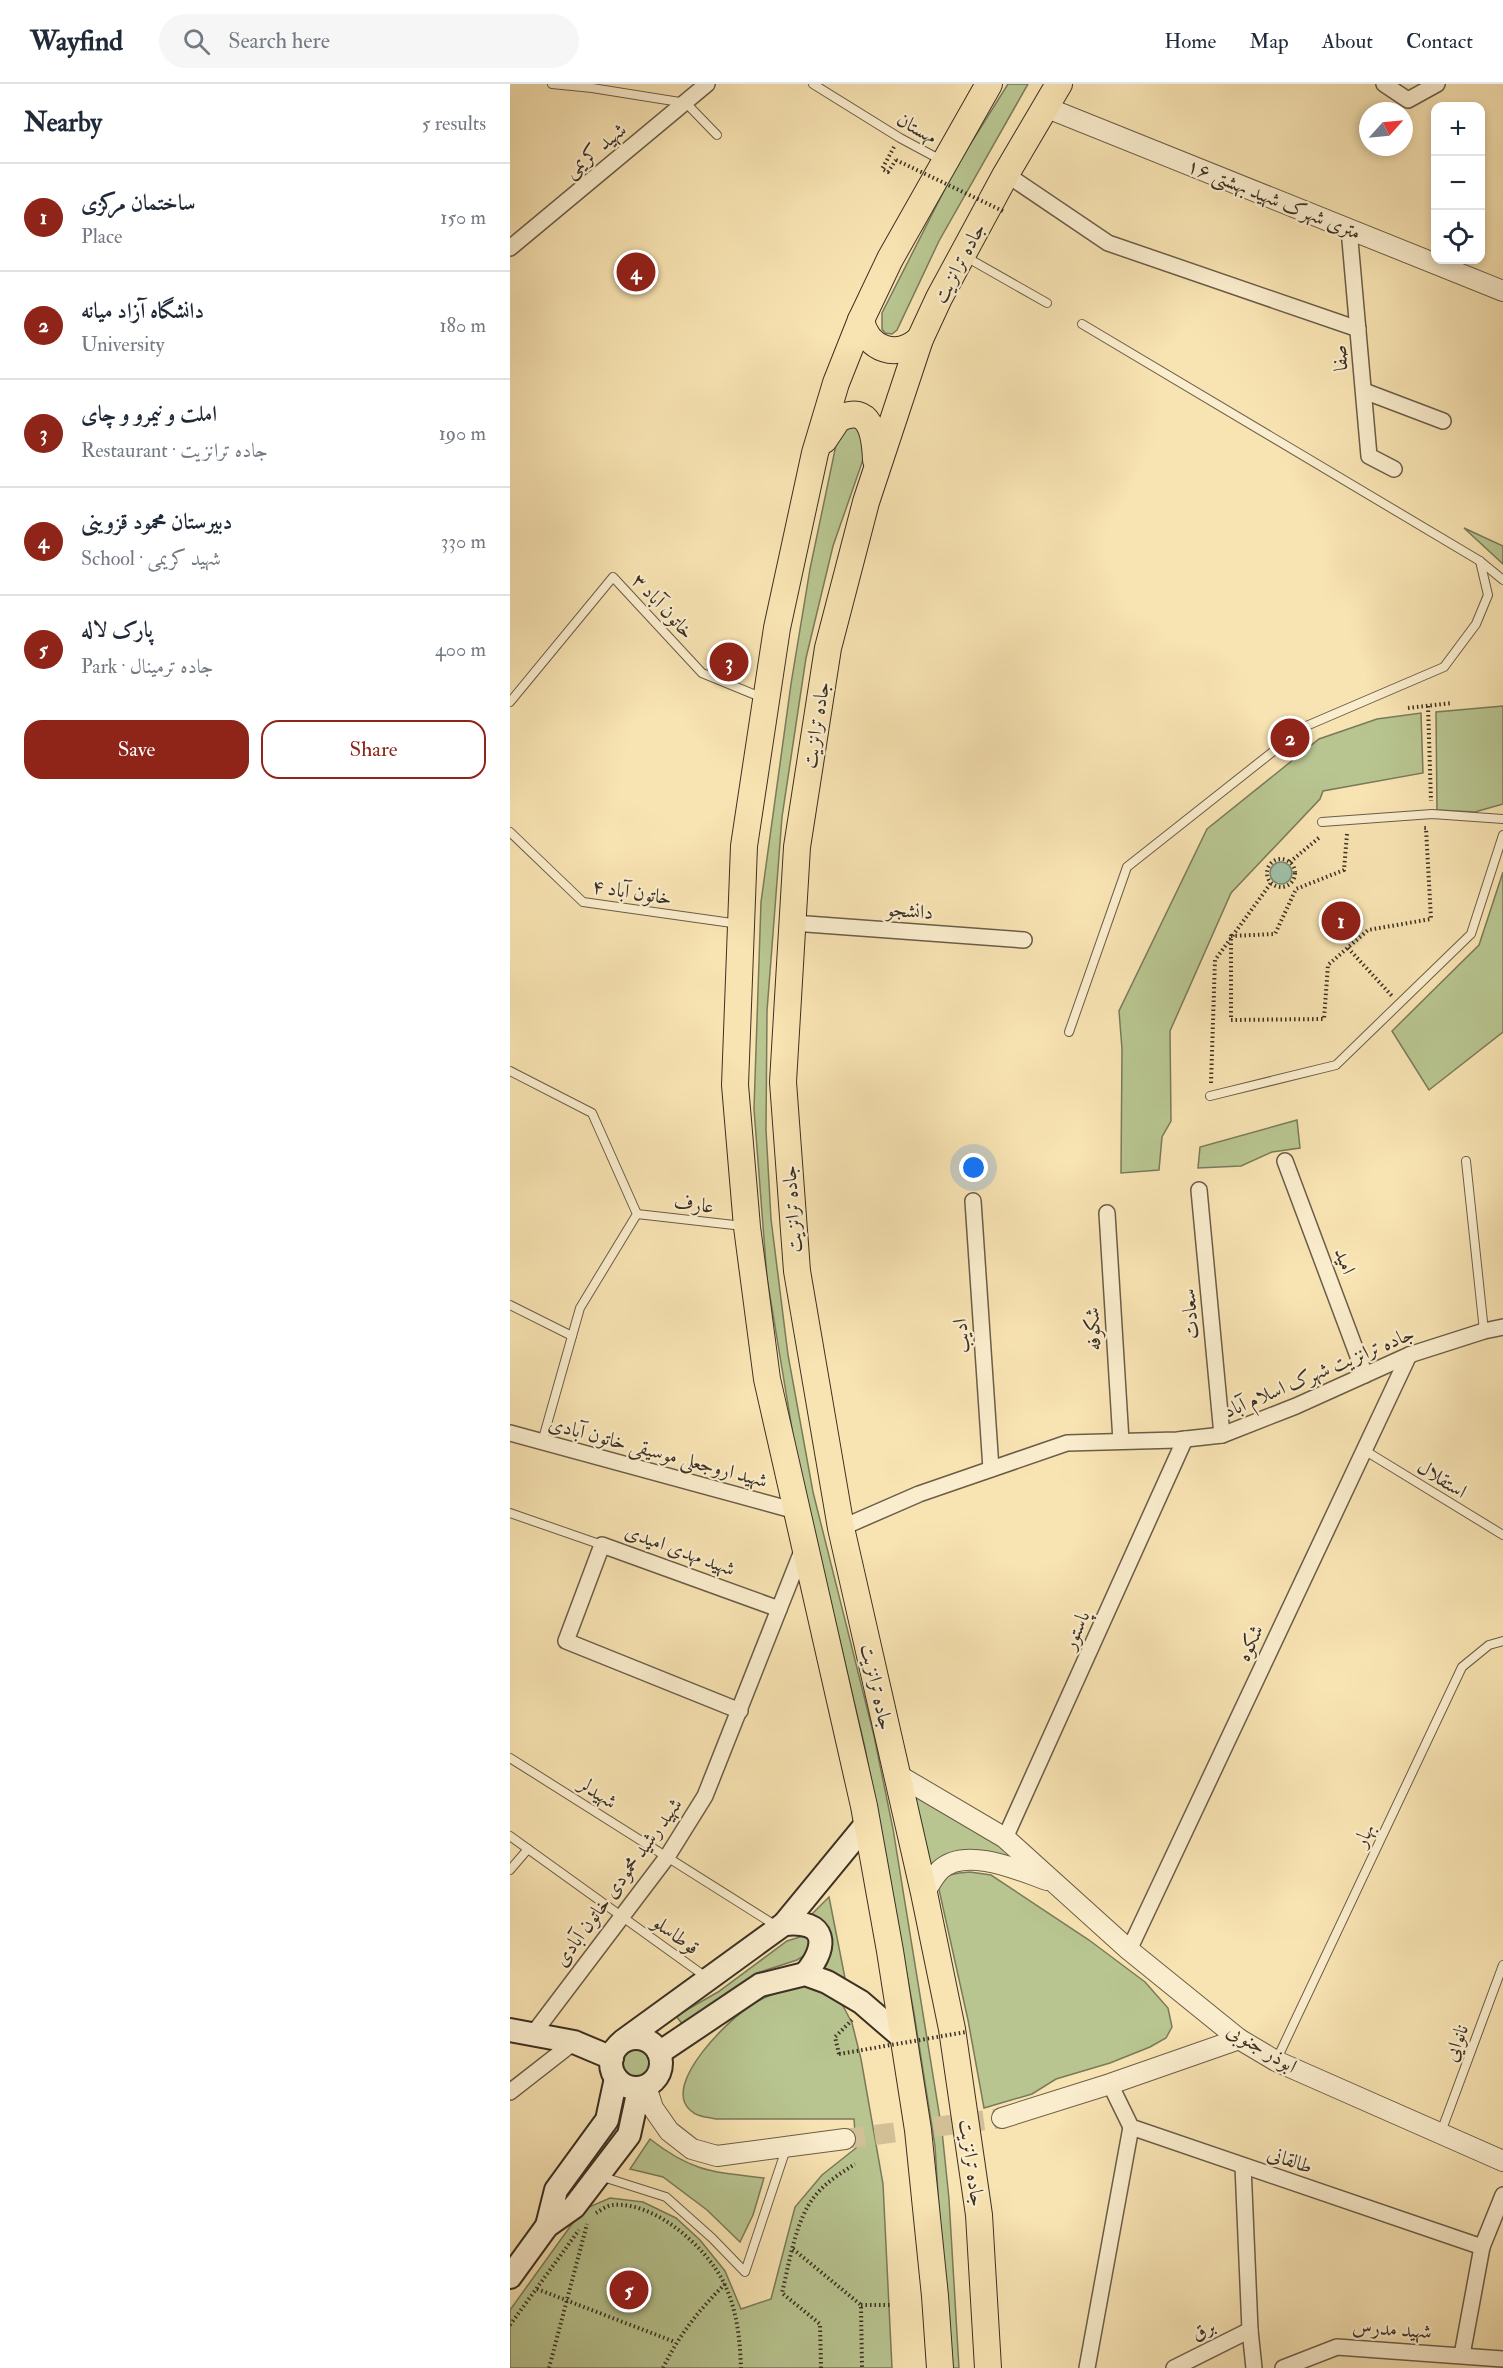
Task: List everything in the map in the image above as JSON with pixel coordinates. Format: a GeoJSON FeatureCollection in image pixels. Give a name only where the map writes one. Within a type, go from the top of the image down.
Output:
{"type":"FeatureCollection","features":[{"type":"Feature","properties":{"kind":"main road","name":"جاده ترانزیت"},"geometry":{"type":"LineString","coordinates":[[940,2368],[918,2130],[867,1822],[767,1379],[747,1227],[735,1085],[744,846],[777,628],[815,453],[836,383],[861,320],[890,259],[989,84]]}},
{"type":"Feature","properties":{"kind":"main road","name":"جاده ترانزیت"},"geometry":{"type":"LineString","coordinates":[[988,2368],[979,2215],[952,2029],[898,1775],[841,1528],[796,1271],[783,1082],[797,847],[828,648],[876,469],[920,339],[1006,174],[1059,84]]}},
{"type":"Feature","properties":{"kind":"main road"},"geometry":{"type":"LineString","coordinates":[[861,320],[862,328],[871,342],[885,350],[900,351],[920,339]]}},
{"type":"Feature","properties":{"kind":"main road"},"geometry":{"type":"LineString","coordinates":[[815,453],[838,419],[855,414],[863,418],[872,429],[875,438],[876,469]]}},
{"type":"Feature","properties":{"kind":"main road"},"geometry":{"type":"LineString","coordinates":[[617,2059],[709,1979],[782,1926],[867,1822]]}},
{"type":"Feature","properties":{"kind":"main road"},"geometry":{"type":"LineString","coordinates":[[782,1926],[807,1924],[814,1929],[820,1940],[821,1948],[818,1955],[805,1974]]}},
{"type":"Feature","properties":{"kind":"main road"},"geometry":{"type":"LineString","coordinates":[[659,2053],[760,1985],[805,1974],[827,1982],[861,2002],[903,2039]]}},
{"type":"Feature","properties":{"kind":"main road"},"geometry":{"type":"LineString","coordinates":[[510,2030],[574,2042],[617,2059]]}},
{"type":"Feature","properties":{"kind":"main road"},"geometry":{"type":"LineString","coordinates":[[510,2277],[547,2226],[574,2207],[629,2135],[643,2087],[658,2076],[661,2061],[659,2053],[650,2042],[637,2038],[617,2059],[607,2120],[556,2190],[547,2226]]}},
{"type":"Feature","properties":{"kind":"main road"},"geometry":{"type":"LineString","coordinates":[[617,2059],[623,2084],[643,2087]]}},
{"type":"Feature","properties":{"kind":"street"},"geometry":{"type":"LineString","coordinates":[[1384,84],[1408,100],[1437,84]]}},
{"type":"Feature","properties":{"kind":"street","name":"شهید کریمی"},"geometry":{"type":"LineString","coordinates":[[510,248],[686,103],[701,86]]}},
{"type":"Feature","properties":{"kind":"street","name":"۱۶ متری شهرک شهيد بهشتی"},"geometry":{"type":"LineString","coordinates":[[1045,107],[1503,291]]}},
{"type":"Feature","properties":{"kind":"street"},"geometry":{"type":"LineString","coordinates":[[1006,174],[1108,243],[1358,329]]}},
{"type":"Feature","properties":{"kind":"street","name":"صفا"},"geometry":{"type":"LineString","coordinates":[[1349,229],[1369,456],[1394,469]]}},
{"type":"Feature","properties":{"kind":"street"},"geometry":{"type":"LineString","coordinates":[[1364,391],[1443,421]]}},
{"type":"Feature","properties":{"kind":"street","name":"دانشجو"},"geometry":{"type":"LineString","coordinates":[[793,923],[1024,940]]}},
{"type":"Feature","properties":{"kind":"street","name":"امید"},"geometry":{"type":"LineString","coordinates":[[1285,1161],[1365,1375]]}},
{"type":"Feature","properties":{"kind":"street","name":"سعادت"},"geometry":{"type":"LineString","coordinates":[[1199,1190],[1222,1435]]}},
{"type":"Feature","properties":{"kind":"street","name":"ادیب"},"geometry":{"type":"LineString","coordinates":[[973,1201],[991,1469]]}},
{"type":"Feature","properties":{"kind":"street","name":"شکوفه"},"geometry":{"type":"LineString","coordinates":[[1107,1214],[1121,1441]]}},
{"type":"Feature","properties":{"kind":"street","name":"جاده ترانزیت شهرک اسلام آباد"},"geometry":{"type":"LineString","coordinates":[[841,1528],[919,1494],[1067,1443],[1185,1439],[1222,1435],[1296,1406],[1409,1355],[1503,1327]]}},
{"type":"Feature","properties":{"kind":"street","name":"شکوه"},"geometry":{"type":"LineString","coordinates":[[1129,1950],[1409,1355]]}},
{"type":"Feature","properties":{"kind":"street","name":"شهید اروجعلی موسیقی خاتون آبادی"},"geometry":{"type":"LineString","coordinates":[[510,1433],[796,1511]]}},
{"type":"Feature","properties":{"kind":"street","name":"پاستور"},"geometry":{"type":"LineString","coordinates":[[1005,1839],[1185,1439]]}},
{"type":"Feature","properties":{"kind":"street","name":"شهید مهدی امیدی"},"geometry":{"type":"LineString","coordinates":[[740,1711],[566,1641],[602,1545],[779,1609]]}},
{"type":"Feature","properties":{"kind":"street","name":"شهید رشید محمودی خاتون آبادی"},"geometry":{"type":"LineString","coordinates":[[532,2034],[668,1857],[705,1796],[804,1546]]}},
{"type":"Feature","properties":{"kind":"street","name":"ابوذر جنوبی"},"geometry":{"type":"LineString","coordinates":[[898,1775],[1005,1839],[1129,1950],[1239,2039],[1276,2061],[1503,2161]]}},
{"type":"Feature","properties":{"kind":"street"},"geometry":{"type":"LineString","coordinates":[[924,1893],[940,1869],[960,1861],[991,1861],[1055,1882]]}},
{"type":"Feature","properties":{"kind":"street"},"geometry":{"type":"LineString","coordinates":[[1002,2118],[1110,2084],[1239,2039]]}},
{"type":"Feature","properties":{"kind":"street"},"geometry":{"type":"LineString","coordinates":[[510,2092],[574,2042]]}},
{"type":"Feature","properties":{"kind":"street"},"geometry":{"type":"LineString","coordinates":[[1087,2368],[1131,2127],[1110,2084]]}},
{"type":"Feature","properties":{"kind":"street"},"geometry":{"type":"LineString","coordinates":[[643,2087],[653,2108],[669,2131],[692,2148],[717,2156],[844,2139]]}},
{"type":"Feature","properties":{"kind":"street","name":"طالقانی"},"geometry":{"type":"LineString","coordinates":[[1131,2127],[1482,2247]]}},
{"type":"Feature","properties":{"kind":"street"},"geometry":{"type":"LineString","coordinates":[[1243,2166],[1250,2330],[1254,2368]]}},
{"type":"Feature","properties":{"kind":"street"},"geometry":{"type":"LineString","coordinates":[[1462,2355],[1482,2247],[1503,2195]]}},
{"type":"Feature","properties":{"kind":"street","name":"برق"},"geometry":{"type":"LineString","coordinates":[[1174,2368],[1250,2330]]}},
{"type":"Feature","properties":{"kind":"street","name":"شهید مدرس"},"geometry":{"type":"LineString","coordinates":[[1282,2368],[1337,2347],[1503,2359]]}},
{"type":"Feature","properties":{"kind":"lane"},"geometry":{"type":"LineString","coordinates":[[552,84],[593,86],[686,103],[717,135]]}},
{"type":"Feature","properties":{"kind":"lane","name":"مهستان"},"geometry":{"type":"LineString","coordinates":[[820,86],[900,138],[944,162]]}},
{"type":"Feature","properties":{"kind":"lane"},"geometry":{"type":"LineString","coordinates":[[962,255],[1047,303]]}},
{"type":"Feature","properties":{"kind":"lane"},"geometry":{"type":"LineString","coordinates":[[1082,324],[1480,561],[1503,580]]}},
{"type":"Feature","properties":{"kind":"lane"},"geometry":{"type":"LineString","coordinates":[[1069,1032],[1127,867],[1304,727],[1444,667],[1476,624],[1488,595],[1480,561]]}},
{"type":"Feature","properties":{"kind":"lane","name":"خاتون آباد ۳"},"geometry":{"type":"LineString","coordinates":[[510,702],[613,577],[702,673],[766,700]]}},
{"type":"Feature","properties":{"kind":"lane"},"geometry":{"type":"LineString","coordinates":[[1322,822],[1432,814],[1503,819]]}},
{"type":"Feature","properties":{"kind":"lane","name":"خاتون آباد ۴"},"geometry":{"type":"LineString","coordinates":[[510,832],[583,902],[740,924]]}},
{"type":"Feature","properties":{"kind":"lane"},"geometry":{"type":"LineString","coordinates":[[1210,1096],[1336,1065],[1471,934],[1503,835]]}},
{"type":"Feature","properties":{"kind":"lane"},"geometry":{"type":"LineString","coordinates":[[510,1071],[592,1113],[637,1214],[580,1308],[542,1442]]}},
{"type":"Feature","properties":{"kind":"lane"},"geometry":{"type":"LineString","coordinates":[[1466,1161],[1484,1331]]}},
{"type":"Feature","properties":{"kind":"lane","name":"عارف"},"geometry":{"type":"LineString","coordinates":[[637,1214],[747,1227]]}},
{"type":"Feature","properties":{"kind":"lane"},"geometry":{"type":"LineString","coordinates":[[510,1305],[572,1336]]}},
{"type":"Feature","properties":{"kind":"lane","name":"استقلال"},"geometry":{"type":"LineString","coordinates":[[1364,1450],[1503,1535]]}},
{"type":"Feature","properties":{"kind":"lane"},"geometry":{"type":"LineString","coordinates":[[510,1513],[602,1545]]}},
{"type":"Feature","properties":{"kind":"lane","name":"بهار"},"geometry":{"type":"LineString","coordinates":[[1276,2061],[1462,1667],[1490,1645],[1503,1641]]}},
{"type":"Feature","properties":{"kind":"lane","name":"شهیدلر"},"geometry":{"type":"LineString","coordinates":[[510,1758],[782,1926]]}},
{"type":"Feature","properties":{"kind":"lane","name":"قوطاسلو"},"geometry":{"type":"LineString","coordinates":[[510,1836],[709,1979]]}},
{"type":"Feature","properties":{"kind":"lane"},"geometry":{"type":"LineString","coordinates":[[510,1870],[528,1849]]}},
{"type":"Feature","properties":{"kind":"lane","name":"نانوایی"},"geometry":{"type":"LineString","coordinates":[[1440,2133],[1503,1965]]}},
{"type":"Feature","properties":{"kind":"lane"},"geometry":{"type":"LineString","coordinates":[[598,2175],[666,2197],[712,2238],[745,2272],[787,2147]]}},
{"type":"Feature","properties":{"kind":"path"},"geometry":{"type":"LineString","coordinates":[[900,138],[882,169],[888,172],[896,160],[1005,212]]}},
{"type":"Feature","properties":{"kind":"path"},"geometry":{"type":"LineString","coordinates":[[1408,708],[1452,703]]}},
{"type":"Feature","properties":{"kind":"path"},"geometry":{"type":"LineString","coordinates":[[1428,706],[1431,805]]}},
{"type":"Feature","properties":{"kind":"path"},"geometry":{"type":"LineString","coordinates":[[1232,936],[1231,1020],[1324,1019],[1328,965],[1368,930],[1431,919],[1426,828],[1415,829]]}},
{"type":"Feature","properties":{"kind":"path"},"geometry":{"type":"LineString","coordinates":[[1339,835],[1358,833]]}},
{"type":"Feature","properties":{"kind":"path"},"geometry":{"type":"LineString","coordinates":[[1232,936],[1275,934],[1296,889],[1344,870],[1347,834]]}},
{"type":"Feature","properties":{"kind":"path"},"geometry":{"type":"LineString","coordinates":[[1290,862],[1319,836],[1330,835]]}},
{"type":"Feature","properties":{"kind":"path"},"geometry":{"type":"LineString","coordinates":[[1280,859],[1290,862],[1295,874],[1290,883],[1279,887],[1271,884],[1266,871],[1271,862],[1280,859]]}},
{"type":"Feature","properties":{"kind":"path"},"geometry":{"type":"LineString","coordinates":[[1290,883],[1296,889]]}},
{"type":"Feature","properties":{"kind":"path"},"geometry":{"type":"LineString","coordinates":[[1210,1096],[1215,960],[1271,884]]}},
{"type":"Feature","properties":{"kind":"path"},"geometry":{"type":"LineString","coordinates":[[1348,948],[1400,1004]]}},
{"type":"Feature","properties":{"kind":"path"},"geometry":{"type":"LineString","coordinates":[[835,2037],[839,2054],[966,2032]]}},
{"type":"Feature","properties":{"kind":"path"},"geometry":{"type":"LineString","coordinates":[[821,2368],[820,2324],[782,2293],[801,2223],[814,2197],[832,2178],[855,2164]]}},
{"type":"Feature","properties":{"kind":"path"},"geometry":{"type":"LineString","coordinates":[[510,2325],[589,2217],[612,2205],[642,2208],[670,2222],[698,2248],[725,2284],[739,2333],[741,2368]]}},
{"type":"Feature","properties":{"kind":"path"},"geometry":{"type":"LineString","coordinates":[[549,2368],[589,2217]]}},
{"type":"Feature","properties":{"kind":"path"},"geometry":{"type":"LineString","coordinates":[[793,2249],[861,2305],[890,2305]]}},
{"type":"Feature","properties":{"kind":"path"},"geometry":{"type":"LineString","coordinates":[[663,2368],[675,2342],[701,2307],[725,2284]]}},
{"type":"Feature","properties":{"kind":"path"},"geometry":{"type":"LineString","coordinates":[[537,2289],[675,2342]]}},
{"type":"Feature","properties":{"kind":"path"},"geometry":{"type":"LineString","coordinates":[[861,2305],[862,2368]]}},
{"type":"Feature","properties":{"kind":"shaded area"},"geometry":{"type":"Polygon","coordinates":[[[1008,84],[1028,84],[939,241],[897,330],[892,334],[885,333],[882,329],[882,313],[956,167],[1008,84]]]}},
{"type":"Feature","properties":{"kind":"shaded area"},"geometry":{"type":"Polygon","coordinates":[[[850,425],[859,427],[865,454],[833,546],[806,658],[782,817],[767,1011],[766,1130],[771,1219],[788,1355],[813,1492],[874,1736],[893,1829],[942,2131],[949,2199],[959,2368],[949,2368],[935,2146],[914,2013],[865,1748],[797,1459],[767,1278],[754,1109],[761,902],[791,684],[810,569],[836,445],[850,425]]]}},
{"type":"Feature","properties":{"kind":"shaded area"},"geometry":{"type":"Polygon","coordinates":[[[1464,528],[1503,546],[1503,564],[1464,528]]]}},
{"type":"Feature","properties":{"kind":"shaded area"},"geometry":{"type":"Polygon","coordinates":[[[1503,706],[1503,804],[1475,812],[1437,810],[1436,712],[1503,706]]]}},
{"type":"Feature","properties":{"kind":"shaded area"},"geometry":{"type":"Polygon","coordinates":[[[1421,713],[1423,773],[1323,791],[1320,799],[1231,893],[1170,1031],[1171,1121],[1162,1137],[1159,1170],[1121,1173],[1122,1049],[1119,1011],[1207,829],[1319,739],[1377,719],[1421,713]]]}},
{"type":"Feature","properties":{"kind":"shaded area"},"geometry":{"type":"Polygon","coordinates":[[[1281,862],[1289,865],[1292,873],[1289,881],[1281,884],[1273,881],[1270,873],[1273,865],[1281,862]]]}},
{"type":"Feature","properties":{"kind":"shaded area"},"geometry":{"type":"Polygon","coordinates":[[[1503,872],[1503,1032],[1429,1090],[1392,1031],[1479,945],[1503,872]]]}},
{"type":"Feature","properties":{"kind":"shaded area"},"geometry":{"type":"Polygon","coordinates":[[[1297,1120],[1300,1148],[1272,1152],[1241,1166],[1198,1168],[1200,1147],[1297,1120]]]}},
{"type":"Feature","properties":{"kind":"shaded area"},"geometry":{"type":"Polygon","coordinates":[[[911,1790],[969,1825],[1030,1867],[944,1857],[927,1867],[911,1790]]]}},
{"type":"Feature","properties":{"kind":"shaded area"},"geometry":{"type":"Polygon","coordinates":[[[970,1872],[991,1875],[1089,1940],[1145,1982],[1168,2008],[1172,2027],[1166,2038],[1110,2063],[1056,2079],[1032,2094],[984,2108],[968,2020],[938,1885],[948,1876],[970,1872]]]}},
{"type":"Feature","properties":{"kind":"shaded area"},"geometry":{"type":"Polygon","coordinates":[[[829,1897],[845,1978],[823,1971],[829,1955],[828,1942],[810,1916],[829,1897]]]}},
{"type":"Feature","properties":{"kind":"shaded area"},"geometry":{"type":"Polygon","coordinates":[[[811,1936],[807,1954],[797,1960],[757,1973],[683,2025],[676,2016],[718,1992],[787,1941],[811,1936]]]}},
{"type":"Feature","properties":{"kind":"shaded area"},"geometry":{"type":"Polygon","coordinates":[[[805,1986],[818,1988],[843,2006],[852,2023],[861,2059],[883,2184],[892,2368],[510,2368],[510,2310],[582,2210],[610,2198],[643,2202],[676,2218],[700,2240],[725,2271],[741,2309],[771,2299],[795,2207],[822,2175],[856,2148],[854,2119],[716,2119],[696,2114],[690,2110],[683,2099],[685,2084],[691,2068],[702,2052],[730,2022],[759,2000],[784,1990],[805,1986]]]}},
{"type":"Feature","properties":{"kind":"shaded area"},"geometry":{"type":"Polygon","coordinates":[[[637,2044],[645,2045],[651,2050],[656,2056],[656,2072],[651,2078],[645,2083],[637,2084],[629,2083],[623,2078],[618,2072],[617,2064],[618,2056],[623,2050],[629,2045],[637,2044]]]}},
{"type":"Feature","properties":{"kind":"shaded area"},"geometry":{"type":"Polygon","coordinates":[[[650,2139],[678,2158],[704,2169],[764,2178],[753,2215],[740,2242],[707,2210],[663,2177],[630,2169],[650,2139]]]}},
{"type":"Feature","properties":{"kind":"tunnel"},"geometry":{"type":"LineString","coordinates":[[845,2139],[1002,2118]]}},
{"type":"Feature","properties":{"kind":"place","name":"دبیرستان محمود قزوینی"},"geometry":{"type":"Point","coordinates":[636,272]}},
{"type":"Feature","properties":{"kind":"place","name":"املت و نیمرو و چای"},"geometry":{"type":"Point","coordinates":[729,662]}},
{"type":"Feature","properties":{"kind":"place","name":"دانشگاه آزاد میانه"},"geometry":{"type":"Point","coordinates":[1290,738]}},
{"type":"Feature","properties":{"kind":"place","name":"ساختمان مرکزی"},"geometry":{"type":"Point","coordinates":[1341,921]}},
{"type":"Feature","properties":{"kind":"place","name":"پارک لاله"},"geometry":{"type":"Point","coordinates":[629,2290]}}]}
